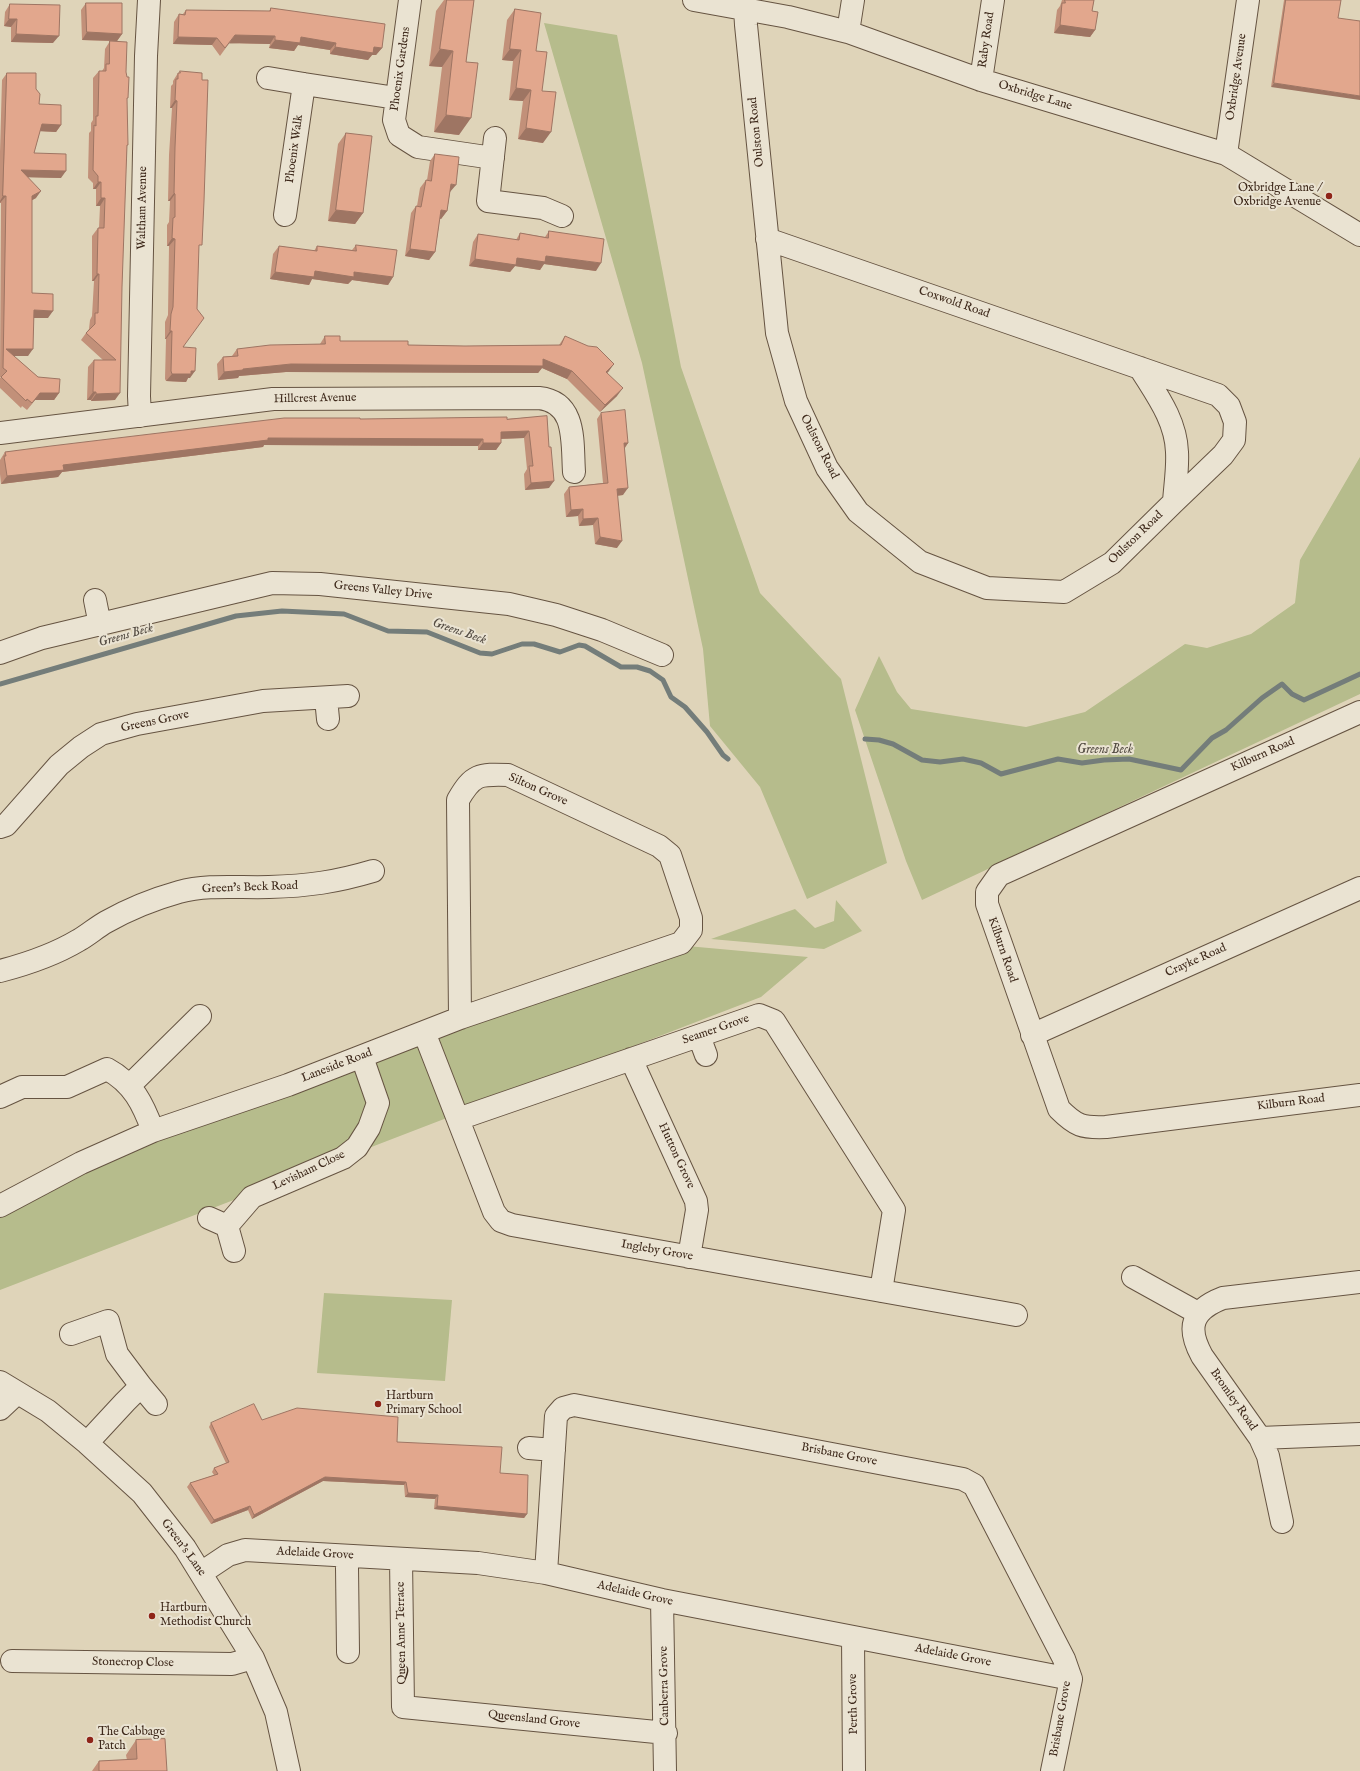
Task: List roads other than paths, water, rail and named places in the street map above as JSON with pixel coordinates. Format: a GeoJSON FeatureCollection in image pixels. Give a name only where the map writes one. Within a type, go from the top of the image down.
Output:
{"type":"FeatureCollection","features":[{"type":"Feature","properties":{"kind":"street","name":"Waltham Avenue"},"geometry":{"type":"LineString","coordinates":[[140,416],[139,396],[146,56],[149,0]]}},
{"type":"Feature","properties":{"kind":"street","name":"Phoenix Gardens"},"geometry":{"type":"LineString","coordinates":[[410,0],[394,120],[399,135],[418,147],[493,158],[488,202],[542,208],[562,216]]}},
{"type":"Feature","properties":{"kind":"street","name":"Oxbridge Lane"},"geometry":{"type":"LineString","coordinates":[[694,0],[745,8],[848,32],[981,80],[1226,154],[1360,235]]}},
{"type":"Feature","properties":{"kind":"street"},"geometry":{"type":"LineString","coordinates":[[848,32],[853,0]]}},
{"type":"Feature","properties":{"kind":"street","name":"Raby Road"},"geometry":{"type":"LineString","coordinates":[[981,80],[993,0]]}},
{"type":"Feature","properties":{"kind":"street","name":"Oxbridge Avenue"},"geometry":{"type":"LineString","coordinates":[[1226,154],[1248,0]]}},
{"type":"Feature","properties":{"kind":"street","name":"Oulston Road"},"geometry":{"type":"LineString","coordinates":[[745,8],[777,333],[796,401],[827,468],[858,512],[920,562],[987,588],[1064,592],[1112,564],[1174,502]]}},
{"type":"Feature","properties":{"kind":"street"},"geometry":{"type":"LineString","coordinates":[[268,78],[396,98]]}},
{"type":"Feature","properties":{"kind":"street","name":"Phoenix Walk"},"geometry":{"type":"LineString","coordinates":[[285,215],[304,84]]}},
{"type":"Feature","properties":{"kind":"street","name":"Coxwold Road"},"geometry":{"type":"LineString","coordinates":[[767,239],[1218,395],[1229,406],[1235,422],[1234,440],[1223,455],[1174,502]]}},
{"type":"Feature","properties":{"kind":"street"},"geometry":{"type":"LineString","coordinates":[[1140,368],[1165,408],[1174,431],[1177,452],[1174,502]]}},
{"type":"Feature","properties":{"kind":"street","name":"Hillcrest Avenue"},"geometry":{"type":"LineString","coordinates":[[0,433],[273,399],[546,399],[553,401],[562,407],[568,419],[574,472]]}},
{"type":"Feature","properties":{"kind":"street","name":"Greens Valley Drive"},"geometry":{"type":"LineString","coordinates":[[0,653],[42,638],[272,583],[320,584],[509,604],[569,619],[602,630],[662,655]]}},
{"type":"Feature","properties":{"kind":"street"},"geometry":{"type":"LineString","coordinates":[[95,600],[100,625]]}},
{"type":"Feature","properties":{"kind":"street","name":"Greens Grove"},"geometry":{"type":"LineString","coordinates":[[0,827],[6,826],[59,765],[81,747],[101,734],[137,724],[263,701],[334,704]]}},
{"type":"Feature","properties":{"kind":"street","name":"Kilburn Road"},"geometry":{"type":"LineString","coordinates":[[1360,712],[998,875],[987,892],[987,904],[1032,1035],[1060,1110],[1073,1123],[1090,1128],[1106,1127],[1360,1094]]}},
{"type":"Feature","properties":{"kind":"street","name":"Silton Grove"},"geometry":{"type":"LineString","coordinates":[[460,1018],[458,800],[467,785],[484,774],[508,775],[659,846],[670,855],[691,918],[691,930],[681,943]]}},
{"type":"Feature","properties":{"kind":"street","name":"Green's Beck Road"},"geometry":{"type":"LineString","coordinates":[[0,971],[29,964],[78,941],[106,922],[153,900],[181,891],[224,886],[268,888],[307,886],[339,881],[373,871]]}},
{"type":"Feature","properties":{"kind":"street","name":"Crayke Road"},"geometry":{"type":"LineString","coordinates":[[1032,1035],[1360,888]]}},
{"type":"Feature","properties":{"kind":"street","name":"Laneside Road"},"geometry":{"type":"LineString","coordinates":[[0,1206],[81,1163],[153,1131],[288,1085],[460,1018],[681,943]]}},
{"type":"Feature","properties":{"kind":"street","name":"Seamer Grove"},"geometry":{"type":"LineString","coordinates":[[458,1119],[631,1059],[703,1045],[759,1015],[774,1020],[894,1210],[881,1291]]}},
{"type":"Feature","properties":{"kind":"street"},"geometry":{"type":"LineString","coordinates":[[130,1085],[200,1016]]}},
{"type":"Feature","properties":{"kind":"street","name":"Ingleby Grove"},"geometry":{"type":"LineString","coordinates":[[424,1032],[494,1212],[502,1221],[512,1225],[1016,1316]]}},
{"type":"Feature","properties":{"kind":"street","name":"Levisham Close"},"geometry":{"type":"LineString","coordinates":[[234,1251],[218,1222],[252,1197],[343,1158],[356,1147],[369,1128],[378,1103],[362,1057]]}},
{"type":"Feature","properties":{"kind":"street","name":"Hutton Grove"},"geometry":{"type":"LineString","coordinates":[[631,1059],[696,1201],[697,1210],[689,1257]]}},
{"type":"Feature","properties":{"kind":"street"},"geometry":{"type":"LineString","coordinates":[[0,1097],[22,1087],[67,1087],[107,1069],[120,1076],[130,1085],[138,1096],[153,1131]]}},
{"type":"Feature","properties":{"kind":"street"},"geometry":{"type":"LineString","coordinates":[[1134,1276],[1198,1313],[1209,1303],[1223,1298],[1360,1282]]}},
{"type":"Feature","properties":{"kind":"street","name":"Bromley Road"},"geometry":{"type":"LineString","coordinates":[[1198,1313],[1194,1327],[1195,1342],[1202,1356],[1260,1438],[1360,1434]]}},
{"type":"Feature","properties":{"kind":"street"},"geometry":{"type":"LineString","coordinates":[[71,1334],[108,1321],[118,1354],[156,1404]]}},
{"type":"Feature","properties":{"kind":"street"},"geometry":{"type":"LineString","coordinates":[[87,1443],[141,1386]]}},
{"type":"Feature","properties":{"kind":"street"},"geometry":{"type":"LineString","coordinates":[[0,1409],[8,1387]]}},
{"type":"Feature","properties":{"kind":"street","name":"Green's Lane"},"geometry":{"type":"LineString","coordinates":[[8,1387],[48,1411],[87,1443],[142,1493],[185,1548],[253,1658],[276,1712],[289,1771]]}},
{"type":"Feature","properties":{"kind":"street","name":"Brisbane Grove"},"geometry":{"type":"LineString","coordinates":[[546,1573],[556,1416],[563,1408],[574,1405],[963,1479],[974,1485],[1064,1660],[1071,1679],[1052,1771]]}},
{"type":"Feature","properties":{"kind":"street"},"geometry":{"type":"LineString","coordinates":[[1260,1438],[1268,1456],[1282,1522]]}},
{"type":"Feature","properties":{"kind":"street"},"geometry":{"type":"LineString","coordinates":[[529,1448],[554,1450]]}},
{"type":"Feature","properties":{"kind":"street","name":"Adelaide Grove"},"geometry":{"type":"LineString","coordinates":[[201,1573],[228,1555],[245,1550],[478,1563],[546,1573],[662,1600],[1071,1679]]}},
{"type":"Feature","properties":{"kind":"street","name":"Queen Anne Terrace"},"geometry":{"type":"LineString","coordinates":[[402,1559],[403,1707]]}},
{"type":"Feature","properties":{"kind":"street"},"geometry":{"type":"LineString","coordinates":[[347,1567],[348,1652]]}},
{"type":"Feature","properties":{"kind":"street","name":"Canberra Grove"},"geometry":{"type":"LineString","coordinates":[[662,1600],[666,1733],[665,1771]]}},
{"type":"Feature","properties":{"kind":"street","name":"Perth Grove"},"geometry":{"type":"LineString","coordinates":[[853,1637],[854,1771]]}},
{"type":"Feature","properties":{"kind":"street","name":"Stonecrop Close"},"geometry":{"type":"LineString","coordinates":[[12,1661],[232,1664],[253,1658]]}},
{"type":"Feature","properties":{"kind":"street","name":"Queensland Grove"},"geometry":{"type":"LineString","coordinates":[[403,1707],[666,1733]]}},
{"type":"Feature","properties":{"kind":"waterway","name":"Greens Beck"},"geometry":{"type":"LineString","coordinates":[[0,684],[236,616],[282,611],[344,614],[388,631],[427,632],[480,653],[492,654],[522,644],[534,644],[560,652],[579,645],[585,646],[621,667],[637,667],[650,671],[663,680],[671,697],[685,707],[707,732],[723,755],[728,759]]}},
{"type":"Feature","properties":{"kind":"waterway","name":"Greens Beck"},"geometry":{"type":"LineString","coordinates":[[865,739],[879,740],[893,744],[922,760],[940,762],[963,759],[981,763],[1001,774],[1058,759],[1082,763],[1129,759],[1181,770],[1212,738],[1226,730],[1262,698],[1282,684],[1292,694],[1304,700],[1360,674]]}},
{"type":"Feature","properties":{"kind":"place","name":"Oxbridge Lane / Oxbridge Avenue"},"geometry":{"type":"Point","coordinates":[1329,196]}},
{"type":"Feature","properties":{"kind":"place","name":"Hartburn Primary School"},"geometry":{"type":"Point","coordinates":[378,1404]}},
{"type":"Feature","properties":{"kind":"place","name":"Hartburn Methodist Church"},"geometry":{"type":"Point","coordinates":[152,1616]}},
{"type":"Feature","properties":{"kind":"place","name":"The Cabbage Patch"},"geometry":{"type":"Point","coordinates":[90,1740]}}]}
